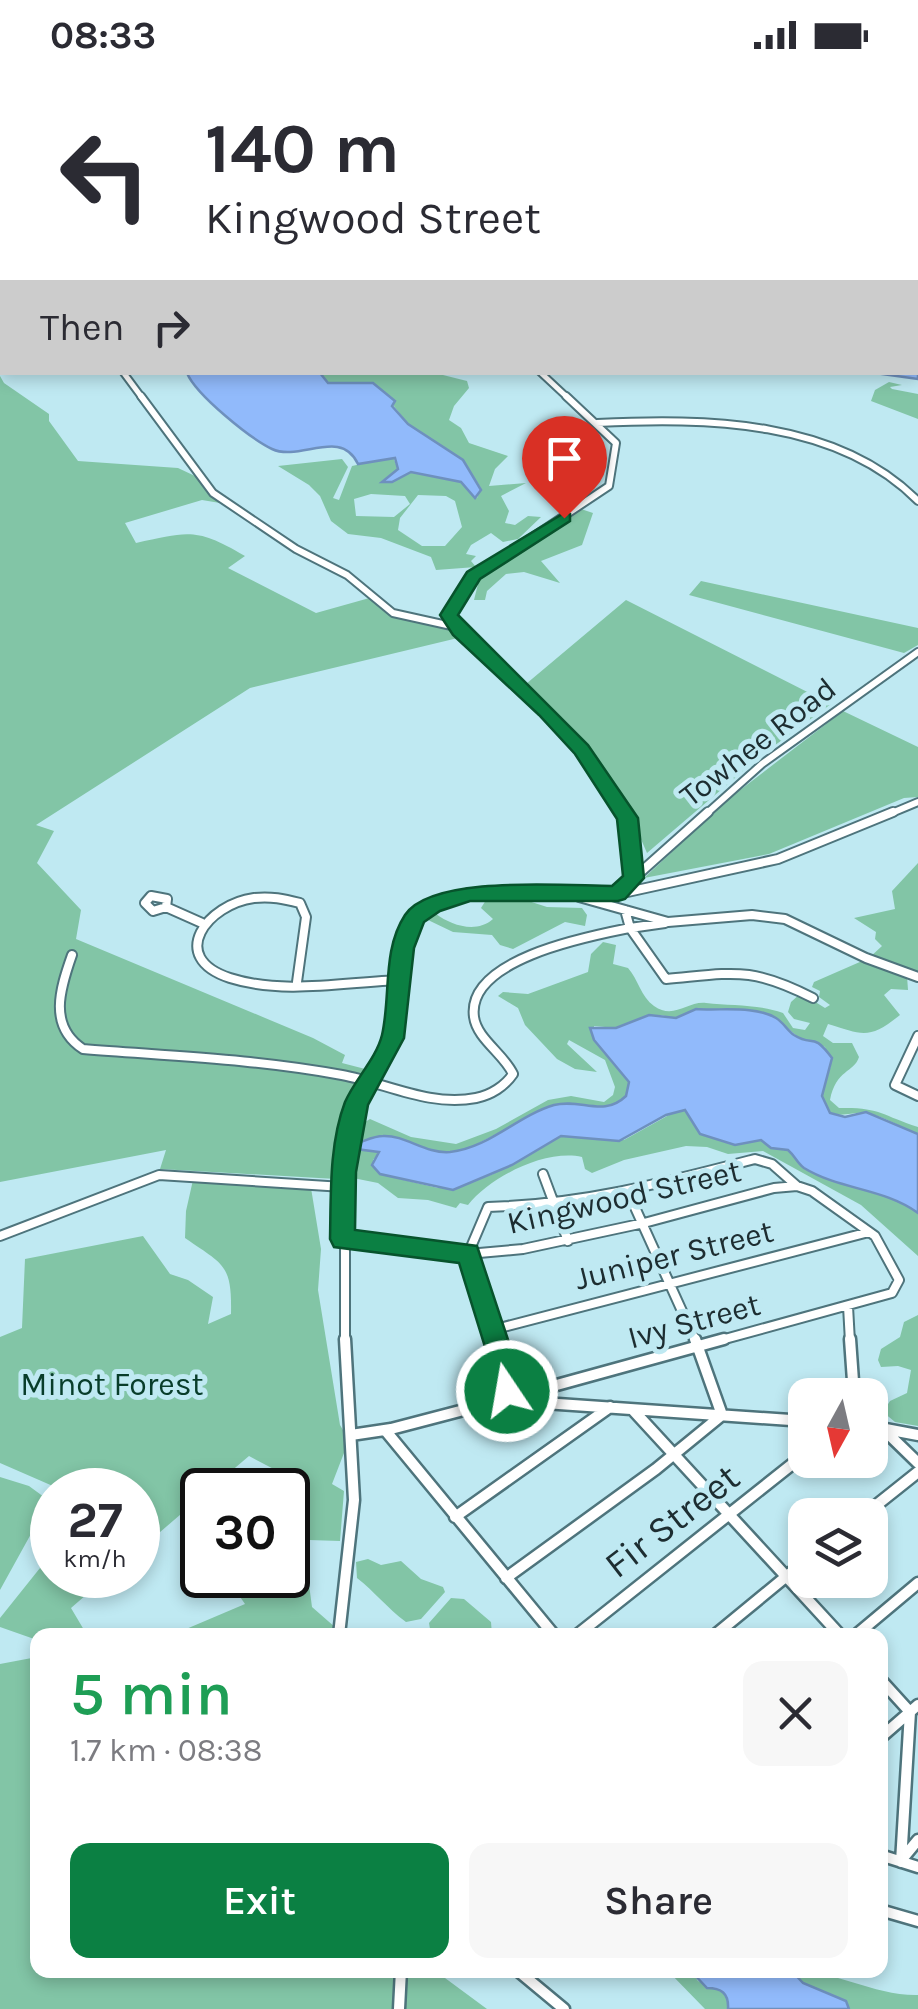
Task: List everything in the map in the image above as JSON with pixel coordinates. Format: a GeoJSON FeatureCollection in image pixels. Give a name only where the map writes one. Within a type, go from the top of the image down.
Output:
{"type":"FeatureCollection","features":[{"type":"Feature","properties":{"kind":"street"},"geometry":{"type":"LineString","coordinates":[[125,375],[213,493],[296,549],[347,575],[393,614],[456,627]]}},
{"type":"Feature","properties":{"kind":"street"},"geometry":{"type":"LineString","coordinates":[[543,375],[616,445],[608,488],[469,580],[449,614],[456,627],[582,749],[628,818],[634,878]]}},
{"type":"Feature","properties":{"kind":"street"},"geometry":{"type":"LineString","coordinates":[[597,423],[688,422],[792,434],[888,469],[918,501]]}},
{"type":"Feature","properties":{"kind":"street","name":"Towhee Road"},"geometry":{"type":"LineString","coordinates":[[618,894],[762,764],[918,652]]}},
{"type":"Feature","properties":{"kind":"street"},"geometry":{"type":"LineString","coordinates":[[341,1628],[354,1506],[343,1187],[352,1116],[393,1038],[407,931],[422,910],[469,893],[618,894],[778,859],[918,802]]}},
{"type":"Feature","properties":{"kind":"street"},"geometry":{"type":"LineString","coordinates":[[566,894],[668,922]]}},
{"type":"Feature","properties":{"kind":"street"},"geometry":{"type":"LineString","coordinates":[[296,982],[306,917],[300,903],[283,898],[244,898],[224,906],[202,923],[197,948],[206,964],[237,980],[296,982],[400,980]]}},
{"type":"Feature","properties":{"kind":"street"},"geometry":{"type":"LineString","coordinates":[[166,907],[202,923]]}},
{"type":"Feature","properties":{"kind":"street"},"geometry":{"type":"LineString","coordinates":[[625,910],[630,928],[666,979],[756,974],[813,998]]}},
{"type":"Feature","properties":{"kind":"street"},"geometry":{"type":"LineString","coordinates":[[72,955],[63,982],[59,1023],[64,1036],[79,1048],[270,1064],[368,1082],[407,1094],[472,1099],[506,1086],[512,1078],[512,1071],[476,1022],[473,1003],[480,984],[496,972],[548,949],[630,928],[752,915],[782,918],[918,977]]}},
{"type":"Feature","properties":{"kind":"street"},"geometry":{"type":"LineString","coordinates":[[918,1036],[895,1085],[918,1096]]}},
{"type":"Feature","properties":{"kind":"street"},"geometry":{"type":"LineString","coordinates":[[788,1420],[502,1400],[508,1379],[468,1254],[488,1207],[555,1205],[628,1192],[754,1159],[772,1164],[798,1186],[812,1191],[869,1232]]}},
{"type":"Feature","properties":{"kind":"street"},"geometry":{"type":"LineString","coordinates":[[0,1236],[159,1174],[343,1187]]}},
{"type":"Feature","properties":{"kind":"street"},"geometry":{"type":"LineString","coordinates":[[542,1174],[568,1241]]}},
{"type":"Feature","properties":{"kind":"street","name":"Kingwood Street"},"geometry":{"type":"LineString","coordinates":[[343,1239],[468,1254],[568,1241],[774,1188],[798,1186]]}},
{"type":"Feature","properties":{"kind":"street"},"geometry":{"type":"LineString","coordinates":[[628,1192],[699,1345],[722,1415]]}},
{"type":"Feature","properties":{"kind":"street","name":"Juniper Street"},"geometry":{"type":"LineString","coordinates":[[492,1330],[869,1232]]}},
{"type":"Feature","properties":{"kind":"street","name":"Ivy Street"},"geometry":{"type":"LineString","coordinates":[[351,1434],[385,1430],[502,1400],[848,1306],[897,1289],[892,1266],[869,1232]]}},
{"type":"Feature","properties":{"kind":"street"},"geometry":{"type":"LineString","coordinates":[[848,1306],[853,1378]]}},
{"type":"Feature","properties":{"kind":"street"},"geometry":{"type":"LineString","coordinates":[[455,1517],[610,1408]]}},
{"type":"Feature","properties":{"kind":"street"},"geometry":{"type":"LineString","coordinates":[[632,1409],[677,1453],[834,1628]]}},
{"type":"Feature","properties":{"kind":"street"},"geometry":{"type":"LineString","coordinates":[[506,1578],[677,1453],[722,1415]]}},
{"type":"Feature","properties":{"kind":"street"},"geometry":{"type":"LineString","coordinates":[[888,1429],[918,1435]]}},
{"type":"Feature","properties":{"kind":"street"},"geometry":{"type":"LineString","coordinates":[[385,1430],[548,1628]]}},
{"type":"Feature","properties":{"kind":"street"},"geometry":{"type":"LineString","coordinates":[[888,1438],[918,1463]]}},
{"type":"Feature","properties":{"kind":"street","name":"Fir Street"},"geometry":{"type":"LineString","coordinates":[[585,1628],[788,1468]]}},
{"type":"Feature","properties":{"kind":"street"},"geometry":{"type":"LineString","coordinates":[[885,1498],[918,1472]]}},
{"type":"Feature","properties":{"kind":"street"},"geometry":{"type":"LineString","coordinates":[[723,1628],[787,1575]]}},
{"type":"Feature","properties":{"kind":"street"},"geometry":{"type":"LineString","coordinates":[[864,1628],[918,1583]]}},
{"type":"Feature","properties":{"kind":"street"},"geometry":{"type":"LineString","coordinates":[[888,1687],[914,1709]]}},
{"type":"Feature","properties":{"kind":"street"},"geometry":{"type":"LineString","coordinates":[[888,1731],[914,1709]]}},
{"type":"Feature","properties":{"kind":"street"},"geometry":{"type":"LineString","coordinates":[[901,1862],[914,1709]]}},
{"type":"Feature","properties":{"kind":"street"},"geometry":{"type":"LineString","coordinates":[[901,1862],[918,1840]]}},
{"type":"Feature","properties":{"kind":"street"},"geometry":{"type":"LineString","coordinates":[[888,1858],[918,1867]]}},
{"type":"Feature","properties":{"kind":"street"},"geometry":{"type":"LineString","coordinates":[[888,1913],[918,1922]]}},
{"type":"Feature","properties":{"kind":"street"},"geometry":{"type":"LineString","coordinates":[[398,2009],[400,1978]]}},
{"type":"Feature","properties":{"kind":"street"},"geometry":{"type":"LineString","coordinates":[[527,1978],[564,2009]]}},
{"type":"Feature","properties":{"kind":"green space"},"geometry":{"type":"Polygon","coordinates":[[[321,375],[443,375],[467,381],[469,388],[454,406],[449,420],[461,428],[469,443],[508,456],[495,469],[489,486],[526,483],[501,496],[509,511],[505,523],[515,525],[528,516],[541,517],[518,539],[503,542],[491,533],[471,545],[466,554],[476,556],[471,561],[476,567],[436,570],[431,557],[381,538],[348,534],[331,521],[320,496],[278,466],[342,459],[348,467],[333,498],[339,500],[352,466],[393,457],[398,469],[382,481],[392,482],[411,472],[461,482],[477,498],[481,488],[463,460],[408,424],[379,387],[325,383],[321,375]],[[371,494],[354,499],[356,516],[394,517],[410,504],[405,496],[371,494]],[[418,495],[400,518],[398,530],[422,546],[445,546],[462,527],[455,501],[446,496],[418,495]]]}},
{"type":"Feature","properties":{"kind":"green space"},"geometry":{"type":"Polygon","coordinates":[[[0,376],[4,383],[49,414],[49,421],[78,461],[178,468],[195,476],[220,503],[202,500],[125,523],[136,543],[182,534],[204,536],[245,556],[228,568],[316,613],[373,597],[403,619],[455,629],[462,637],[250,688],[36,825],[54,831],[37,863],[81,910],[76,939],[313,1038],[345,1055],[342,1063],[369,1070],[344,1124],[336,1179],[160,1169],[166,1150],[0,1182],[0,376]]]}},
{"type":"Feature","properties":{"kind":"green space"},"geometry":{"type":"Polygon","coordinates":[[[889,382],[902,385],[892,389],[918,394],[918,419],[871,401],[875,390],[889,382]]]}},
{"type":"Feature","properties":{"kind":"green space"},"geometry":{"type":"Polygon","coordinates":[[[581,509],[593,513],[582,545],[541,561],[560,583],[524,572],[506,574],[487,591],[485,600],[474,600],[481,572],[581,509]]]}},
{"type":"Feature","properties":{"kind":"green space"},"geometry":{"type":"Polygon","coordinates":[[[701,581],[918,628],[918,645],[904,653],[689,595],[701,581]]]}},
{"type":"Feature","properties":{"kind":"green space"},"geometry":{"type":"Polygon","coordinates":[[[626,600],[831,704],[763,754],[647,853],[624,805],[596,762],[526,684],[626,600]]]}},
{"type":"Feature","properties":{"kind":"green space"},"geometry":{"type":"Polygon","coordinates":[[[843,711],[918,747],[918,797],[904,798],[769,854],[644,878],[731,797],[843,711]]]}},
{"type":"Feature","properties":{"kind":"green space"},"geometry":{"type":"Polygon","coordinates":[[[918,863],[918,974],[907,976],[908,990],[891,989],[884,995],[900,1015],[880,1029],[865,1033],[828,1024],[823,1036],[833,1043],[852,1043],[859,1057],[836,1082],[830,1100],[839,1108],[872,1110],[918,1127],[918,1134],[871,1114],[830,1113],[822,1096],[831,1065],[825,1047],[798,1037],[775,1017],[733,1009],[702,1009],[676,1018],[660,1015],[616,1028],[594,1026],[594,1040],[629,1082],[626,1096],[613,1106],[600,1109],[583,1104],[541,1111],[465,1150],[436,1152],[382,1136],[355,1143],[360,1125],[370,1119],[411,1137],[456,1144],[496,1129],[548,1100],[571,1096],[604,1102],[613,1095],[615,1087],[605,1060],[569,1040],[567,1044],[597,1072],[575,1069],[557,1059],[525,1025],[518,1008],[498,996],[503,992],[528,994],[588,972],[591,954],[603,942],[616,945],[613,964],[628,968],[646,998],[661,1010],[674,1011],[699,1003],[754,1007],[783,1013],[793,1028],[805,1030],[810,1023],[794,1019],[788,1012],[791,1002],[801,993],[825,1008],[830,1005],[812,987],[814,982],[869,958],[882,946],[875,939],[876,932],[854,918],[895,909],[892,891],[918,863]]]}},
{"type":"Feature","properties":{"kind":"green space"},"geometry":{"type":"Polygon","coordinates":[[[513,896],[547,907],[582,908],[587,915],[585,926],[565,922],[513,949],[500,945],[492,935],[453,932],[428,920],[436,914],[456,924],[479,926],[493,919],[481,908],[486,900],[513,896]]]}},
{"type":"Feature","properties":{"kind":"green space"},"geometry":{"type":"Polygon","coordinates":[[[678,1110],[685,1110],[709,1137],[729,1142],[761,1140],[771,1148],[788,1150],[802,1166],[818,1175],[890,1199],[918,1213],[918,1256],[861,1205],[763,1151],[728,1154],[686,1146],[624,1160],[592,1173],[585,1169],[582,1157],[552,1157],[504,1175],[468,1205],[460,1203],[456,1208],[428,1200],[398,1198],[378,1183],[353,1178],[356,1149],[380,1152],[373,1160],[387,1176],[438,1188],[491,1175],[561,1136],[624,1140],[678,1110]]]}},
{"type":"Feature","properties":{"kind":"green space","name":"Minot Forest"},"geometry":{"type":"Polygon","coordinates":[[[193,1180],[311,1188],[321,1249],[318,1290],[340,1425],[349,1440],[332,1484],[344,1491],[340,1541],[310,1540],[310,1468],[272,1468],[249,1456],[235,1468],[180,1468],[180,1515],[160,1532],[160,1468],[30,1468],[30,1476],[0,1463],[0,1337],[22,1328],[25,1259],[143,1236],[170,1274],[188,1280],[213,1297],[208,1324],[231,1314],[230,1285],[223,1267],[185,1238],[193,1180]]]}},
{"type":"Feature","properties":{"kind":"green space"},"geometry":{"type":"Polygon","coordinates":[[[918,1315],[918,1426],[895,1422],[888,1416],[890,1401],[907,1393],[911,1370],[881,1367],[878,1360],[881,1349],[900,1337],[904,1322],[918,1315]]]}},
{"type":"Feature","properties":{"kind":"green space"},"geometry":{"type":"Polygon","coordinates":[[[0,1477],[30,1487],[30,1536],[0,1590],[0,1477]]]}},
{"type":"Feature","properties":{"kind":"green space"},"geometry":{"type":"Polygon","coordinates":[[[368,1559],[381,1565],[401,1561],[421,1579],[443,1587],[445,1592],[421,1619],[406,1622],[357,1578],[356,1562],[368,1559]]]}},
{"type":"Feature","properties":{"kind":"green space"},"geometry":{"type":"Polygon","coordinates":[[[30,1580],[30,1598],[83,1598],[71,1608],[83,1628],[30,1628],[30,1638],[0,1627],[0,1618],[30,1580]]]}},
{"type":"Feature","properties":{"kind":"green space"},"geometry":{"type":"Polygon","coordinates":[[[310,1592],[312,1607],[336,1628],[188,1628],[245,1604],[241,1598],[310,1598],[310,1592]]]}},
{"type":"Feature","properties":{"kind":"green space"},"geometry":{"type":"Polygon","coordinates":[[[451,1598],[464,1599],[491,1622],[491,1628],[430,1628],[429,1623],[451,1598]]]}},
{"type":"Feature","properties":{"kind":"green space"},"geometry":{"type":"Polygon","coordinates":[[[30,1658],[30,1978],[445,1978],[487,2009],[0,2009],[0,1664],[30,1658]]]}},
{"type":"Feature","properties":{"kind":"green space"},"geometry":{"type":"Polygon","coordinates":[[[675,1978],[696,1978],[726,1994],[728,2009],[705,2009],[675,1978]]]}},
{"type":"Feature","properties":{"kind":"green space"},"geometry":{"type":"Polygon","coordinates":[[[798,1978],[837,1978],[886,1992],[918,1995],[918,2009],[849,2009],[846,2001],[798,1978]]]}},
{"type":"Feature","properties":{"kind":"water"},"geometry":{"type":"Polygon","coordinates":[[[188,375],[322,375],[328,383],[373,383],[395,401],[392,406],[408,424],[463,460],[481,490],[475,498],[461,482],[411,472],[392,482],[382,482],[398,469],[395,458],[358,464],[351,453],[331,446],[295,452],[272,449],[225,416],[188,375]]]}},
{"type":"Feature","properties":{"kind":"water"},"geometry":{"type":"Polygon","coordinates":[[[696,1009],[747,1010],[776,1018],[794,1035],[820,1044],[832,1058],[822,1096],[830,1113],[845,1117],[866,1112],[918,1134],[918,1213],[891,1199],[818,1175],[802,1166],[788,1150],[771,1148],[761,1140],[735,1145],[700,1134],[685,1110],[666,1115],[619,1141],[561,1136],[512,1165],[453,1190],[380,1174],[372,1165],[379,1152],[356,1149],[354,1144],[383,1136],[450,1152],[478,1145],[554,1105],[609,1106],[626,1096],[629,1082],[594,1040],[590,1028],[616,1028],[649,1015],[676,1018],[696,1009]]]}},
{"type":"Feature","properties":{"kind":"water"},"geometry":{"type":"Polygon","coordinates":[[[698,1978],[798,1978],[846,2001],[849,2009],[728,2009],[723,1993],[707,1988],[698,1978]]]}},
{"type":"Feature","properties":{"kind":"route"},"geometry":{"type":"LineString","coordinates":[[507,1391],[507,1376],[468,1254],[343,1239],[342,1202],[348,1136],[356,1104],[393,1038],[403,948],[414,917],[432,905],[469,893],[618,894],[634,878],[628,818],[582,749],[546,710],[460,631],[449,615],[464,586],[474,576],[564,518]]}}]}
